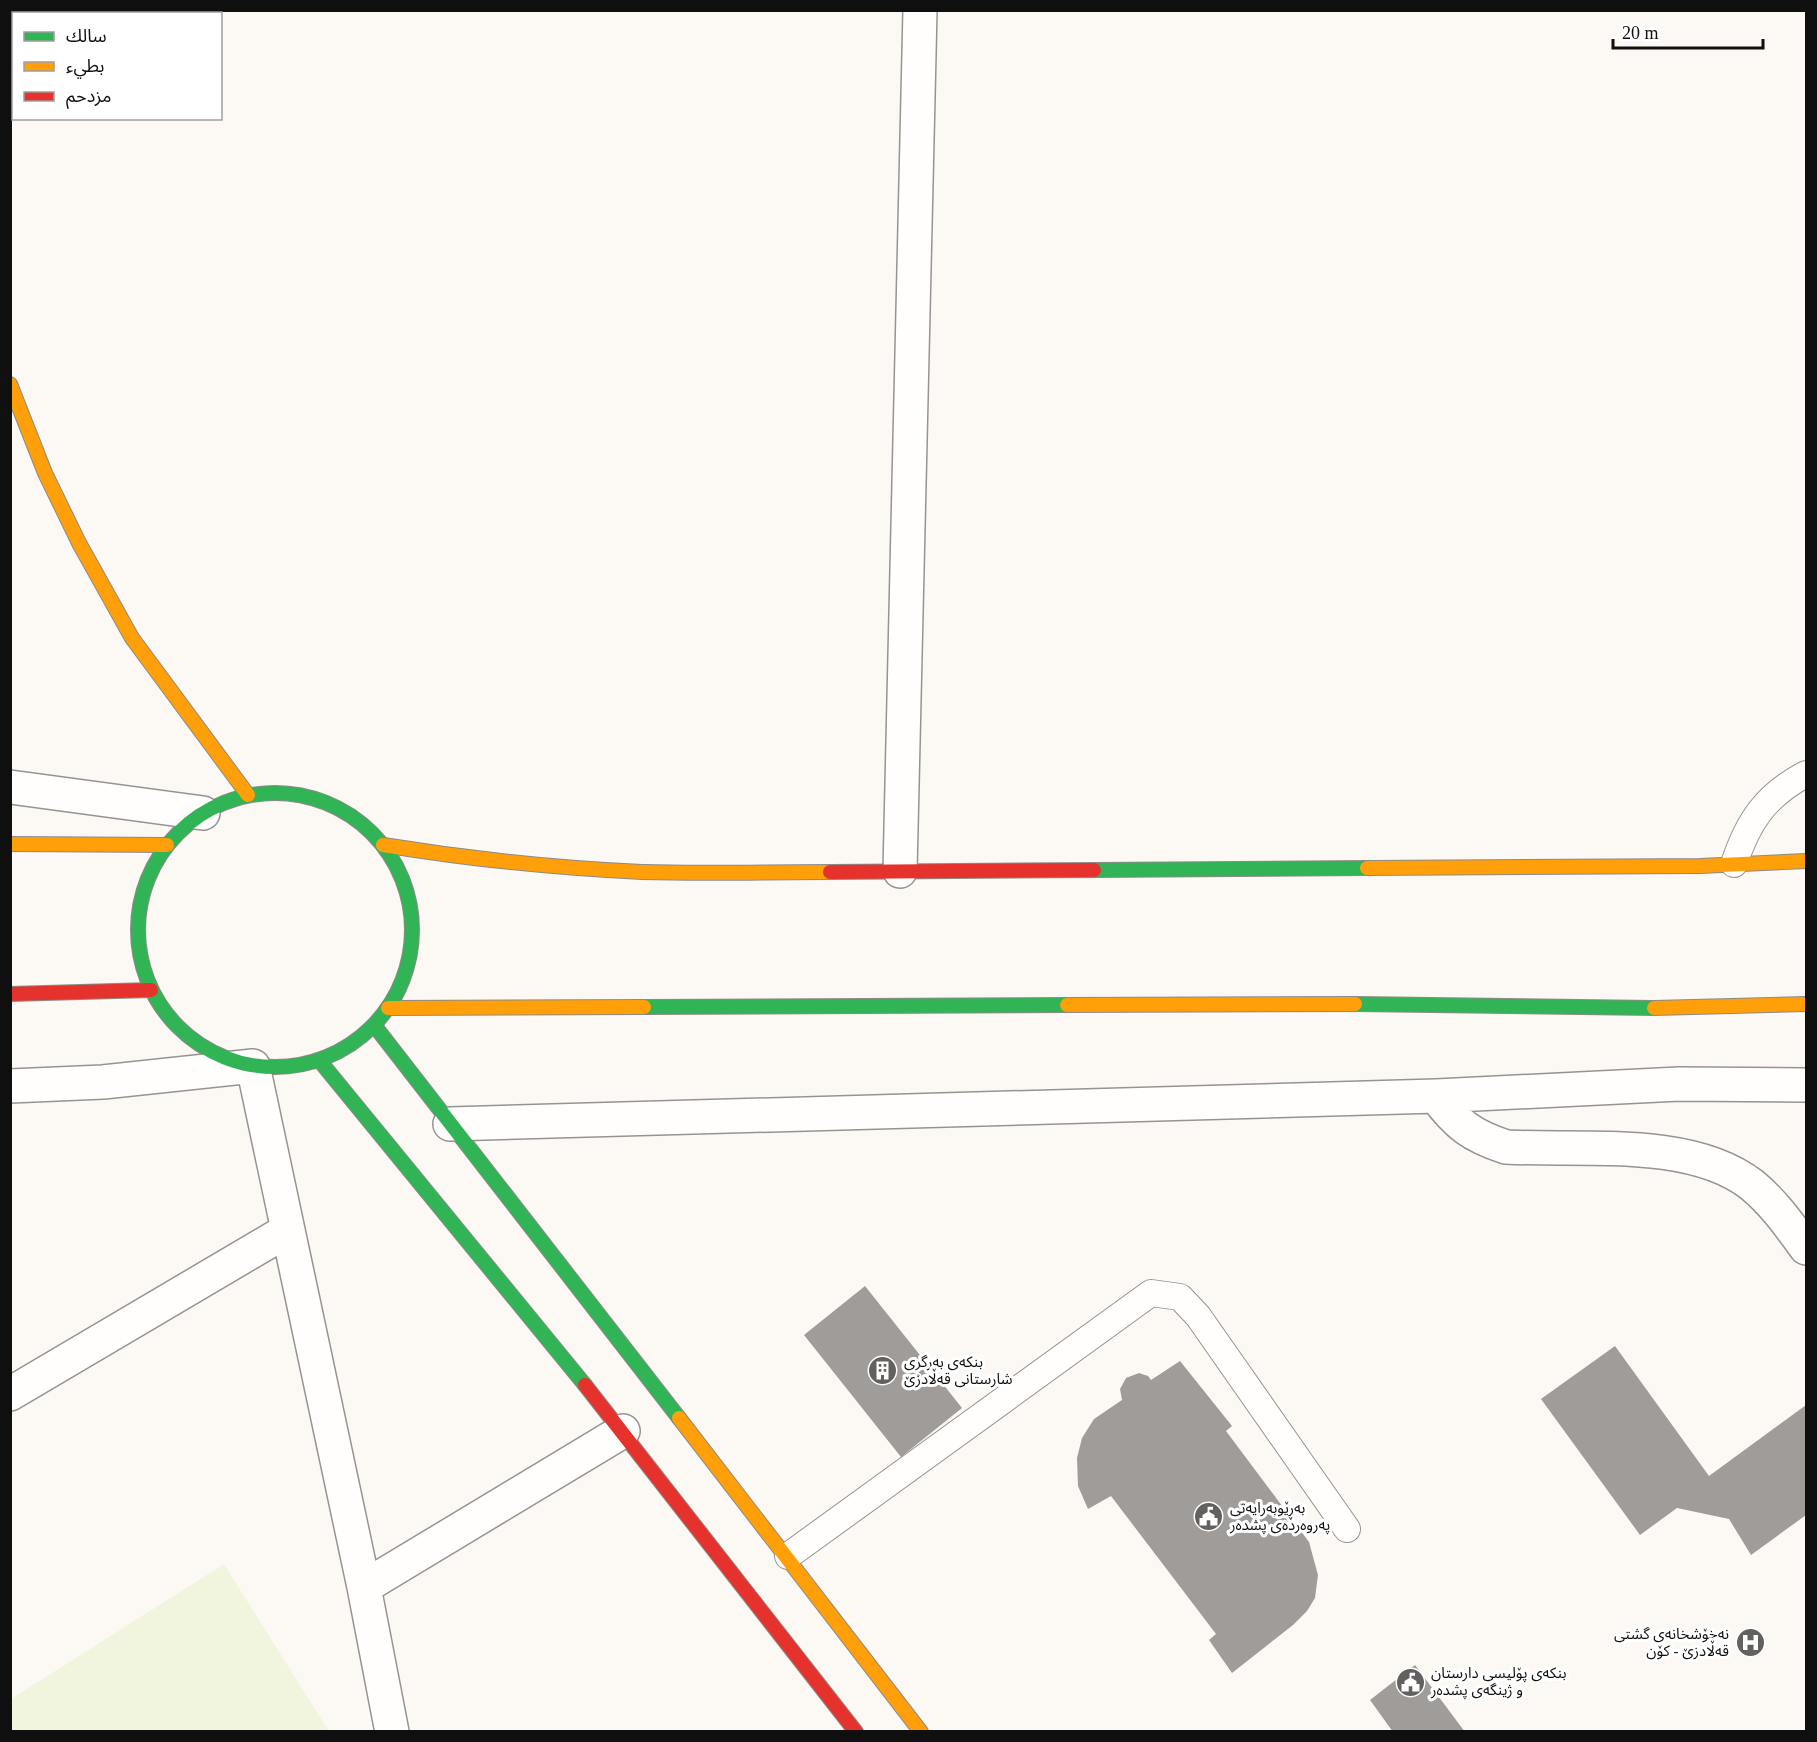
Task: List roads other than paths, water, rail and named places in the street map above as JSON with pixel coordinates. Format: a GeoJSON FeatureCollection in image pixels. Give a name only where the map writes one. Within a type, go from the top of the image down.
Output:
{"type":"FeatureCollection","features":[{"type":"Feature","properties":{"kind":"main road"},"geometry":{"type":"LineString","coordinates":[[10,384],[45,473],[79,543],[132,638],[248,795]]}},
{"type":"Feature","properties":{"kind":"main road"},"geometry":{"type":"LineString","coordinates":[[279,793],[308,796],[336,807],[362,823],[383,846],[400,875],[410,909],[411,943],[404,977],[388,1008],[357,1040],[339,1052],[319,1060],[275,1068],[253,1066],[221,1057],[192,1040],[168,1017],[151,990],[142,966],[138,941],[138,915],[143,890],[153,866],[183,827],[203,813],[225,802],[248,795],[279,793]]}},
{"type":"Feature","properties":{"kind":"main road"},"geometry":{"type":"LineString","coordinates":[[10,844],[167,845]]}},
{"type":"Feature","properties":{"kind":"main road"},"geometry":{"type":"LineString","coordinates":[[383,846],[457,858],[531,866],[681,873],[1700,866],[1806,861]]}},
{"type":"Feature","properties":{"kind":"main road"},"geometry":{"type":"LineString","coordinates":[[10,994],[151,990]]}},
{"type":"Feature","properties":{"kind":"main road"},"geometry":{"type":"LineString","coordinates":[[388,1008],[1366,1004],[1653,1008],[1806,1004]]}},
{"type":"Feature","properties":{"kind":"main road"},"geometry":{"type":"LineString","coordinates":[[374,1025],[709,1466],[788,1556],[921,1731]]}},
{"type":"Feature","properties":{"kind":"main road"},"geometry":{"type":"LineString","coordinates":[[319,1060],[623,1431],[677,1491],[856,1731]]}},
{"type":"Feature","properties":{"kind":"street"},"geometry":{"type":"LineString","coordinates":[[900,871],[920,10]]}},
{"type":"Feature","properties":{"kind":"street"},"geometry":{"type":"LineString","coordinates":[[10,787],[203,813]]}},
{"type":"Feature","properties":{"kind":"street"},"geometry":{"type":"LineString","coordinates":[[10,1086],[103,1082],[253,1066],[364,1587],[392,1731]]}},
{"type":"Feature","properties":{"kind":"street"},"geometry":{"type":"LineString","coordinates":[[450,1124],[1436,1096],[1679,1084],[1806,1085]]}},
{"type":"Feature","properties":{"kind":"street"},"geometry":{"type":"LineString","coordinates":[[1436,1096],[1465,1130],[1484,1140],[1506,1147],[1664,1152],[1695,1157],[1725,1168],[1752,1184],[1775,1205],[1806,1248]]}},
{"type":"Feature","properties":{"kind":"street"},"geometry":{"type":"LineString","coordinates":[[10,1394],[288,1230]]}},
{"type":"Feature","properties":{"kind":"street"},"geometry":{"type":"LineString","coordinates":[[364,1587],[623,1431]]}},
{"type":"Feature","properties":{"kind":"lane"},"geometry":{"type":"LineString","coordinates":[[1734,864],[1741,841],[1753,819],[1775,794],[1806,774]]}},
{"type":"Feature","properties":{"kind":"lane"},"geometry":{"type":"LineString","coordinates":[[788,1556],[1151,1293],[1180,1297],[1198,1316],[1347,1529]]}},
{"type":"Feature","properties":{"kind":"place","name":"بنکەی بەرگری شارستانی قەڵادزێ"},"geometry":{"type":"Point","coordinates":[883,1371]}},
{"type":"Feature","properties":{"kind":"place","name":"بەڕێوبەرایەتی پەروەردەی پشدەر"},"geometry":{"type":"Point","coordinates":[1209,1517]}},
{"type":"Feature","properties":{"kind":"place","name":"نەخۆشخانەی گشتی قەڵادزێ - کۆن"},"geometry":{"type":"Point","coordinates":[1750,1643]}},
{"type":"Feature","properties":{"kind":"place","name":"بنکەی پۆلیسی دارستان و ژینگەی پشدەر"},"geometry":{"type":"Point","coordinates":[1410,1682]}}]}
